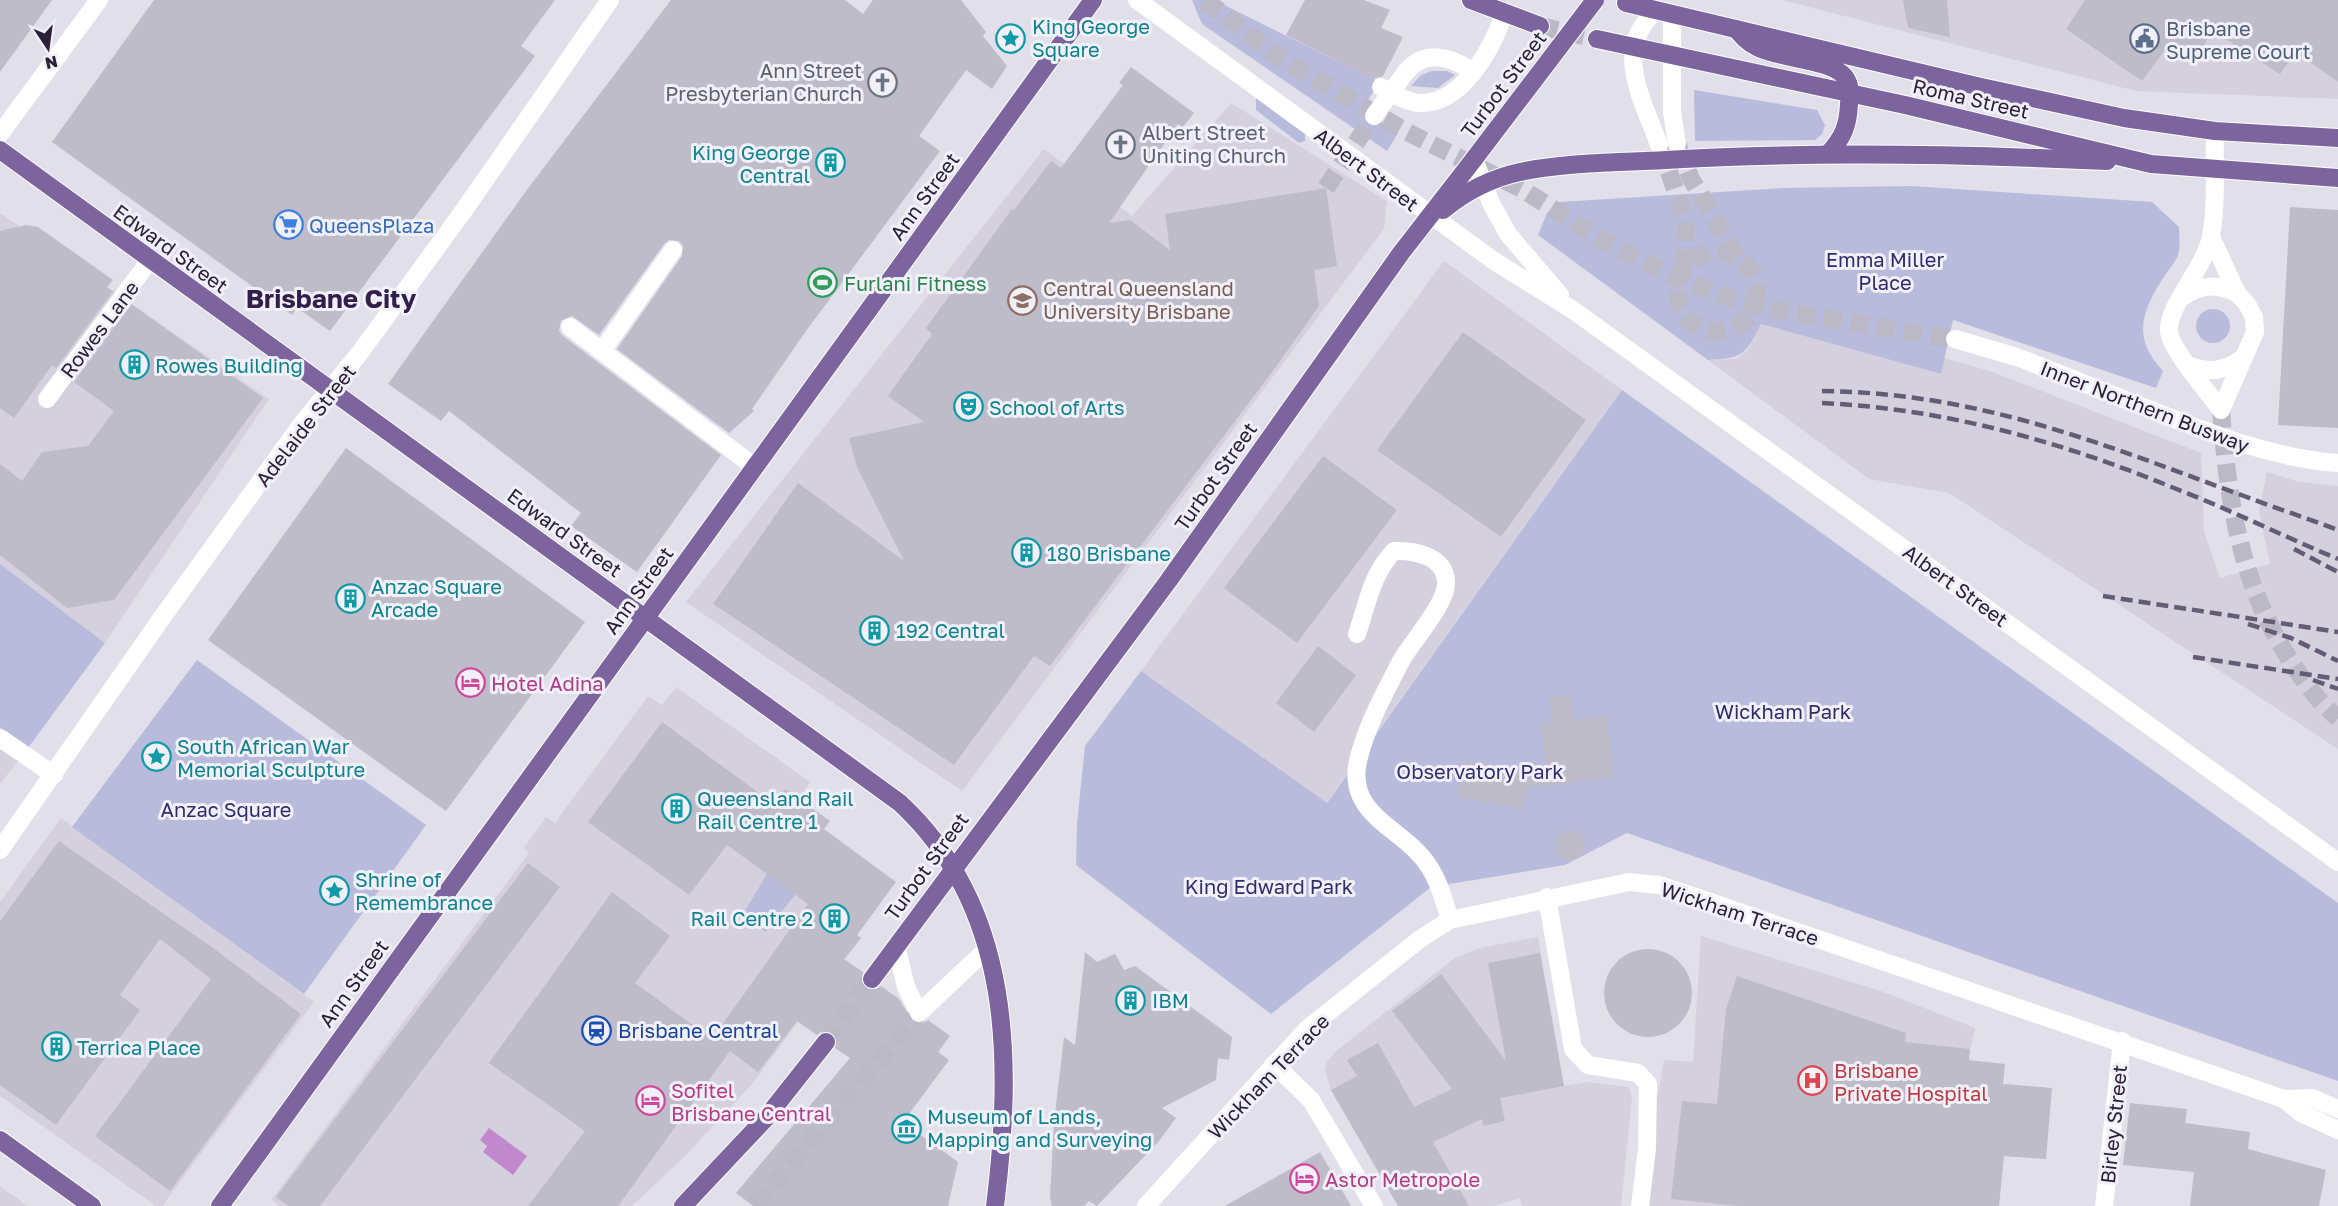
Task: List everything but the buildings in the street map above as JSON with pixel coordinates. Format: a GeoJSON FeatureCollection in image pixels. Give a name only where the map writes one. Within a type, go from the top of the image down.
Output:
{"type":"FeatureCollection","features":[{"type":"Feature","properties":{"kind":"main road","name":"Ann Street"},"geometry":{"type":"LineString","coordinates":[[220,1206],[1093,0]]}},
{"type":"Feature","properties":{"kind":"main road"},"geometry":{"type":"LineString","coordinates":[[1471,0],[1540,26]]}},
{"type":"Feature","properties":{"kind":"main road","name":"Turbot Street"},"geometry":{"type":"LineString","coordinates":[[872,979],[1169,580],[1418,232],[1432,217],[1595,0]]}},
{"type":"Feature","properties":{"kind":"main road","name":"Roma Street"},"geometry":{"type":"LineString","coordinates":[[1626,3],[1667,8],[1735,27],[2043,101],[2124,118],[2215,131],[2338,138]]}},
{"type":"Feature","properties":{"kind":"main road"},"geometry":{"type":"LineString","coordinates":[[1735,27],[1748,42],[1762,50],[1840,72],[1848,81],[1850,93],[1848,125],[1841,140],[1828,154]]}},
{"type":"Feature","properties":{"kind":"main road","name":"Roma Street"},"geometry":{"type":"LineString","coordinates":[[1597,39],[1671,57],[1850,93],[2151,164],[2338,178]]}},
{"type":"Feature","properties":{"kind":"main road","name":"Edward Street"},"geometry":{"type":"LineString","coordinates":[[0,150],[329,391],[900,803],[925,827],[954,866],[973,905],[988,948],[999,1005],[1004,1088],[995,1206]]}},
{"type":"Feature","properties":{"kind":"main road"},"geometry":{"type":"LineString","coordinates":[[1432,217],[1455,200],[1484,185],[1521,172],[1558,168],[1736,156],[1828,154],[1983,155],[2151,164]]}},
{"type":"Feature","properties":{"kind":"main road"},"geometry":{"type":"LineString","coordinates":[[688,1203],[791,1088],[826,1042]]}},
{"type":"Feature","properties":{"kind":"main road"},"geometry":{"type":"LineString","coordinates":[[0,1140],[92,1206]]}},
{"type":"Feature","properties":{"kind":"street"},"geometry":{"type":"LineString","coordinates":[[0,134],[99,0]]}},
{"type":"Feature","properties":{"kind":"street","name":"Adelaide Street"},"geometry":{"type":"LineString","coordinates":[[0,850],[167,610],[462,213],[610,0]]}},
{"type":"Feature","properties":{"kind":"street","name":"Albert Street"},"geometry":{"type":"LineString","coordinates":[[1137,0],[1432,217],[1508,271],[1573,310],[2338,862]]}},
{"type":"Feature","properties":{"kind":"street"},"geometry":{"type":"LineString","coordinates":[[1667,8],[1672,112],[1668,145],[1634,75],[1633,48],[1643,27],[1667,8]]}},
{"type":"Feature","properties":{"kind":"street"},"geometry":{"type":"LineString","coordinates":[[1381,87],[1413,102],[1430,102],[1451,94],[1472,71],[1496,35],[1504,13]]}},
{"type":"Feature","properties":{"kind":"street"},"geometry":{"type":"LineString","coordinates":[[1374,116],[1405,73],[1421,60],[1438,56],[1455,60],[1472,71]]}},
{"type":"Feature","properties":{"kind":"street"},"geometry":{"type":"LineString","coordinates":[[2211,237],[2237,293],[2247,304],[2254,317],[2255,332],[2251,346],[2243,358],[2221,410],[2190,366],[2176,351],[2169,332],[2172,312],[2200,267],[2211,237],[2215,131]]}},
{"type":"Feature","properties":{"kind":"street","name":"Albert Street"},"geometry":{"type":"LineString","coordinates":[[1474,159],[1484,185],[1513,242],[1573,310]]}},
{"type":"Feature","properties":{"kind":"street"},"geometry":{"type":"LineString","coordinates":[[602,351],[673,250]]}},
{"type":"Feature","properties":{"kind":"street","name":"Rowes Lane"},"geometry":{"type":"LineString","coordinates":[[47,399],[150,260]]}},
{"type":"Feature","properties":{"kind":"street"},"geometry":{"type":"LineString","coordinates":[[2184,296],[2195,289],[2208,286],[2223,287],[2237,293]]}},
{"type":"Feature","properties":{"kind":"street"},"geometry":{"type":"LineString","coordinates":[[570,327],[756,468]]}},
{"type":"Feature","properties":{"kind":"street","name":"Inner Northern Busway"},"geometry":{"type":"LineString","coordinates":[[1954,339],[2017,357],[2214,435],[2281,456],[2338,463]]}},
{"type":"Feature","properties":{"kind":"street"},"geometry":{"type":"LineString","coordinates":[[2190,366],[2216,371],[2230,367],[2243,358]]}},
{"type":"Feature","properties":{"kind":"street"},"geometry":{"type":"LineString","coordinates":[[1358,634],[1375,580],[1383,562],[1394,551],[1421,553],[1438,564],[1446,583],[1442,600],[1401,661],[1359,758],[1357,780],[1360,796],[1370,811],[1417,851],[1428,865],[1443,896],[1450,920]]}},
{"type":"Feature","properties":{"kind":"street"},"geometry":{"type":"LineString","coordinates":[[0,738],[54,774]]}},
{"type":"Feature","properties":{"kind":"street","name":"Wickham Terrace"},"geometry":{"type":"LineString","coordinates":[[1146,1206],[1308,1029],[1420,939],[1450,920],[1547,897],[1629,882],[1659,885],[2122,1041],[2284,1099],[2301,1113],[2338,1130]]}},
{"type":"Feature","properties":{"kind":"street"},"geometry":{"type":"LineString","coordinates":[[1547,897],[1574,1049],[1588,1065],[1638,1072],[1648,1084],[1647,1149],[1640,1206]]}},
{"type":"Feature","properties":{"kind":"street"},"geometry":{"type":"LineString","coordinates":[[896,945],[906,987],[919,1013],[988,948]]}},
{"type":"Feature","properties":{"kind":"street","name":"Birley Street"},"geometry":{"type":"LineString","coordinates":[[2104,1206],[2122,1041]]}},
{"type":"Feature","properties":{"kind":"street"},"geometry":{"type":"LineString","coordinates":[[1274,1064],[1311,1100],[1374,1206]]}},
{"type":"Feature","properties":{"kind":"street","name":"Wickham Terrace"},"geometry":{"type":"LineString","coordinates":[[2284,1099],[2312,1098],[2338,1109]]}},
{"type":"Feature","properties":{"kind":"shaded area"},"geometry":{"type":"Polygon","coordinates":[[[1782,0],[2338,0],[2338,99],[2136,91],[1782,0]]]}},
{"type":"Feature","properties":{"kind":"shaded area"},"geometry":{"type":"Polygon","coordinates":[[[1231,103],[1387,201],[1384,229],[962,791],[686,602],[1044,149],[1132,216],[1231,103]]]}},
{"type":"Feature","properties":{"kind":"shaded area"},"geometry":{"type":"Polygon","coordinates":[[[0,213],[269,399],[105,643],[0,564],[0,213]]]}},
{"type":"Feature","properties":{"kind":"shaded area"},"geometry":{"type":"Polygon","coordinates":[[[1444,261],[1622,390],[1326,803],[1141,671],[1444,261]]]}},
{"type":"Feature","properties":{"kind":"shaded area"},"geometry":{"type":"Polygon","coordinates":[[[1761,324],[1940,374],[1944,358],[1990,371],[2201,453],[2204,532],[2220,578],[2270,564],[2259,511],[2267,472],[2299,482],[2338,486],[2338,749],[1949,493],[1869,479],[1708,360],[1736,359],[1747,351],[1761,324]]]}},
{"type":"Feature","properties":{"kind":"shaded area"},"geometry":{"type":"Polygon","coordinates":[[[676,687],[810,782],[798,799],[824,829],[857,935],[861,938],[752,1084],[686,1155],[632,1206],[279,1206],[272,1199],[529,853],[524,848],[546,817],[555,823],[648,696],[662,705],[676,687]]]}},
{"type":"Feature","properties":{"kind":"shaded area"},"geometry":{"type":"Polygon","coordinates":[[[0,727],[28,748],[0,784],[0,727]]]}},
{"type":"Feature","properties":{"kind":"shaded area"},"geometry":{"type":"Polygon","coordinates":[[[61,818],[314,1002],[162,1206],[156,1206],[0,1096],[0,902],[61,818]]]}},
{"type":"Feature","properties":{"kind":"shaded area","name":"Brisbane Private Hospital"},"geometry":{"type":"Polygon","coordinates":[[[1701,936],[1881,991],[1975,1028],[1970,1049],[1952,1206],[1648,1206],[1657,1099],[1664,1060],[1693,1062],[1701,936]]]}},
{"type":"Feature","properties":{"kind":"shaded area"},"geometry":{"type":"Polygon","coordinates":[[[1538,937],[1564,1086],[1587,1082],[1629,1087],[1632,1098],[1621,1206],[1522,1206],[1520,1198],[1493,1206],[1398,1206],[1331,1090],[1325,1071],[1327,1062],[1336,1051],[1455,958],[1480,948],[1538,937]]]}},
{"type":"Feature","properties":{"kind":"shaded area"},"geometry":{"type":"Polygon","coordinates":[[[489,1128],[527,1156],[513,1175],[483,1152],[487,1146],[480,1140],[489,1128]]]}},
{"type":"Feature","properties":{"kind":"shaded area"},"geometry":{"type":"Polygon","coordinates":[[[0,1186],[27,1206],[0,1206],[0,1186]]]}},
{"type":"Feature","properties":{"kind":"green space"},"geometry":{"type":"Polygon","coordinates":[[[1192,0],[1214,0],[1380,82],[1361,110],[1398,133],[1387,151],[1202,24],[1192,0]]]}},
{"type":"Feature","properties":{"kind":"green space"},"geometry":{"type":"Polygon","coordinates":[[[1432,71],[1447,71],[1455,75],[1438,88],[1411,86],[1421,75],[1432,71]]]}},
{"type":"Feature","properties":{"kind":"green space"},"geometry":{"type":"Polygon","coordinates":[[[1694,90],[1817,110],[1825,125],[1822,134],[1815,140],[1695,141],[1694,90]]]}},
{"type":"Feature","properties":{"kind":"green space"},"geometry":{"type":"Polygon","coordinates":[[[1256,98],[1305,131],[1305,141],[1299,143],[1256,110],[1256,98]]]}},
{"type":"Feature","properties":{"kind":"green space","name":"Emma Miller Place"},"geometry":{"type":"Polygon","coordinates":[[[1912,186],[2152,202],[2179,227],[2177,257],[2150,300],[2143,324],[2147,347],[2163,371],[2156,388],[1953,320],[1941,374],[1761,324],[1742,353],[1729,358],[1708,360],[1538,235],[1547,213],[1560,202],[1783,188],[1912,186]]]}},
{"type":"Feature","properties":{"kind":"green space"},"geometry":{"type":"Polygon","coordinates":[[[2213,309],[2225,314],[2230,326],[2225,338],[2213,343],[2201,338],[2196,326],[2201,314],[2213,309]]]}},
{"type":"Feature","properties":{"kind":"green space","name":"Wickham Park"},"geometry":{"type":"Polygon","coordinates":[[[1622,390],[2338,903],[2338,1081],[1627,833],[1565,865],[1431,887],[1271,1014],[1076,865],[1077,824],[1085,746],[1141,671],[1327,803],[1622,390]]]}},
{"type":"Feature","properties":{"kind":"green space"},"geometry":{"type":"Polygon","coordinates":[[[0,564],[105,643],[28,748],[0,727],[0,564]]]}},
{"type":"Feature","properties":{"kind":"green space","name":"Anzac Square"},"geometry":{"type":"Polygon","coordinates":[[[197,660],[426,825],[304,994],[72,827],[197,660]]]}},
{"type":"Feature","properties":{"kind":"green space"},"geometry":{"type":"Polygon","coordinates":[[[774,862],[795,895],[765,932],[745,911],[774,862]]]}},
{"type":"Feature","properties":{"kind":"tunnel"},"geometry":{"type":"LineString","coordinates":[[1205,0],[1278,57],[1407,132],[1522,189],[1600,239],[1678,279],[1756,307],[1955,339]]}},
{"type":"Feature","properties":{"kind":"tunnel"},"geometry":{"type":"LineString","coordinates":[[1540,26],[1597,39]]}},
{"type":"Feature","properties":{"kind":"tunnel"},"geometry":{"type":"LineString","coordinates":[[1326,188],[1374,116]]}},
{"type":"Feature","properties":{"kind":"tunnel"},"geometry":{"type":"LineString","coordinates":[[1660,146],[1686,221],[1684,268]]}},
{"type":"Feature","properties":{"kind":"tunnel"},"geometry":{"type":"LineString","coordinates":[[1678,146],[1691,179],[1738,258]]}},
{"type":"Feature","properties":{"kind":"tunnel"},"geometry":{"type":"LineString","coordinates":[[1717,252],[1732,255],[1745,264],[1754,277],[1757,292],[1754,307],[1745,320],[1732,329],[1717,332],[1702,329],[1689,320],[1680,307],[1677,292],[1680,277],[1689,264],[1702,255],[1717,252]]}},
{"type":"Feature","properties":{"kind":"tunnel"},"geometry":{"type":"LineString","coordinates":[[2221,410],[2233,511],[2249,575],[2261,606],[2294,666],[2308,687],[2338,718]]}},
{"type":"Feature","properties":{"kind":"tunnel"},"geometry":{"type":"LineString","coordinates":[[826,1042],[872,979]]}},
{"type":"Feature","properties":{"kind":"tunnel"},"geometry":{"type":"LineString","coordinates":[[755,1206],[919,1013]]}},
{"type":"Feature","properties":{"kind":"railway"},"geometry":{"type":"LineString","coordinates":[[1822,391],[1880,394],[1934,401],[2038,424],[2338,530]]}},
{"type":"Feature","properties":{"kind":"railway"},"geometry":{"type":"LineString","coordinates":[[1822,403],[1914,412],[2048,443],[2179,490],[2338,559]]}},
{"type":"Feature","properties":{"kind":"railway"},"geometry":{"type":"LineString","coordinates":[[2294,549],[2338,572]]}},
{"type":"Feature","properties":{"kind":"railway"},"geometry":{"type":"LineString","coordinates":[[2103,596],[2338,632]]}},
{"type":"Feature","properties":{"kind":"railway"},"geometry":{"type":"LineString","coordinates":[[2248,624],[2291,638],[2338,661]]}},
{"type":"Feature","properties":{"kind":"railway"},"geometry":{"type":"LineString","coordinates":[[2193,657],[2338,679]]}},
{"type":"Feature","properties":{"kind":"railway"},"geometry":{"type":"LineString","coordinates":[[2313,680],[2338,689]]}},
{"type":"Feature","properties":{"kind":"place","name":"King George Square"},"geometry":{"type":"Point","coordinates":[1011,38]}},
{"type":"Feature","properties":{"kind":"place","name":"Brisbane Supreme Court"},"geometry":{"type":"Point","coordinates":[2145,39]}},
{"type":"Feature","properties":{"kind":"place","name":"Ann Street Presbyterian Church"},"geometry":{"type":"Point","coordinates":[883,82]}},
{"type":"Feature","properties":{"kind":"place","name":"Albert Street Uniting Church"},"geometry":{"type":"Point","coordinates":[1121,144]}},
{"type":"Feature","properties":{"kind":"place","name":"King George Central"},"geometry":{"type":"Point","coordinates":[831,163]}},
{"type":"Feature","properties":{"kind":"place","name":"QueensPlaza"},"geometry":{"type":"Point","coordinates":[288,225]}},
{"type":"Feature","properties":{"kind":"place","name":"Furlani Fitness"},"geometry":{"type":"Point","coordinates":[823,283]}},
{"type":"Feature","properties":{"kind":"place","name":"Central Queensland University Brisbane"},"geometry":{"type":"Point","coordinates":[1022,300]}},
{"type":"Feature","properties":{"kind":"place","name":"Rowes Building"},"geometry":{"type":"Point","coordinates":[134,365]}},
{"type":"Feature","properties":{"kind":"place","name":"School of Arts"},"geometry":{"type":"Point","coordinates":[968,407]}},
{"type":"Feature","properties":{"kind":"place","name":"180 Brisbane"},"geometry":{"type":"Point","coordinates":[1026,553]}},
{"type":"Feature","properties":{"kind":"place","name":"Anzac Square Arcade"},"geometry":{"type":"Point","coordinates":[350,598]}},
{"type":"Feature","properties":{"kind":"place","name":"192 Central"},"geometry":{"type":"Point","coordinates":[875,630]}},
{"type":"Feature","properties":{"kind":"place","name":"Hotel Adina"},"geometry":{"type":"Point","coordinates":[470,683]}},
{"type":"Feature","properties":{"kind":"place","name":"South African War Memorial Sculpture"},"geometry":{"type":"Point","coordinates":[156,757]}},
{"type":"Feature","properties":{"kind":"place","name":"Queensland Rail Rail Centre 1"},"geometry":{"type":"Point","coordinates":[676,809]}},
{"type":"Feature","properties":{"kind":"place","name":"Shrine of Remembrance"},"geometry":{"type":"Point","coordinates":[334,890]}},
{"type":"Feature","properties":{"kind":"place","name":"Rail Centre 2"},"geometry":{"type":"Point","coordinates":[834,918]}},
{"type":"Feature","properties":{"kind":"place","name":"IBM"},"geometry":{"type":"Point","coordinates":[1131,1000]}},
{"type":"Feature","properties":{"kind":"place","name":"Brisbane Central"},"geometry":{"type":"Point","coordinates":[597,1030]}},
{"type":"Feature","properties":{"kind":"place","name":"Terrica Place"},"geometry":{"type":"Point","coordinates":[56,1047]}},
{"type":"Feature","properties":{"kind":"place","name":"Brisbane Private Hospital"},"geometry":{"type":"Point","coordinates":[1813,1081]}},
{"type":"Feature","properties":{"kind":"place","name":"Sofitel Brisbane Central"},"geometry":{"type":"Point","coordinates":[650,1101]}},
{"type":"Feature","properties":{"kind":"place","name":"Museum of Lands, Mapping and Surveying"},"geometry":{"type":"Point","coordinates":[906,1128]}},
{"type":"Feature","properties":{"kind":"place","name":"Astor Metropole"},"geometry":{"type":"Point","coordinates":[1304,1179]}},
{"type":"Feature","properties":{"kind":"district","name":"Brisbane City"},"geometry":{"type":"Point","coordinates":[331,298]}},
{"type":"Feature","properties":{"kind":"park label","name":"Observatory Park"},"geometry":{"type":"Point","coordinates":[1480,771]}},
{"type":"Feature","properties":{"kind":"park label","name":"King Edward Park"},"geometry":{"type":"Point","coordinates":[1269,886]}}]}
